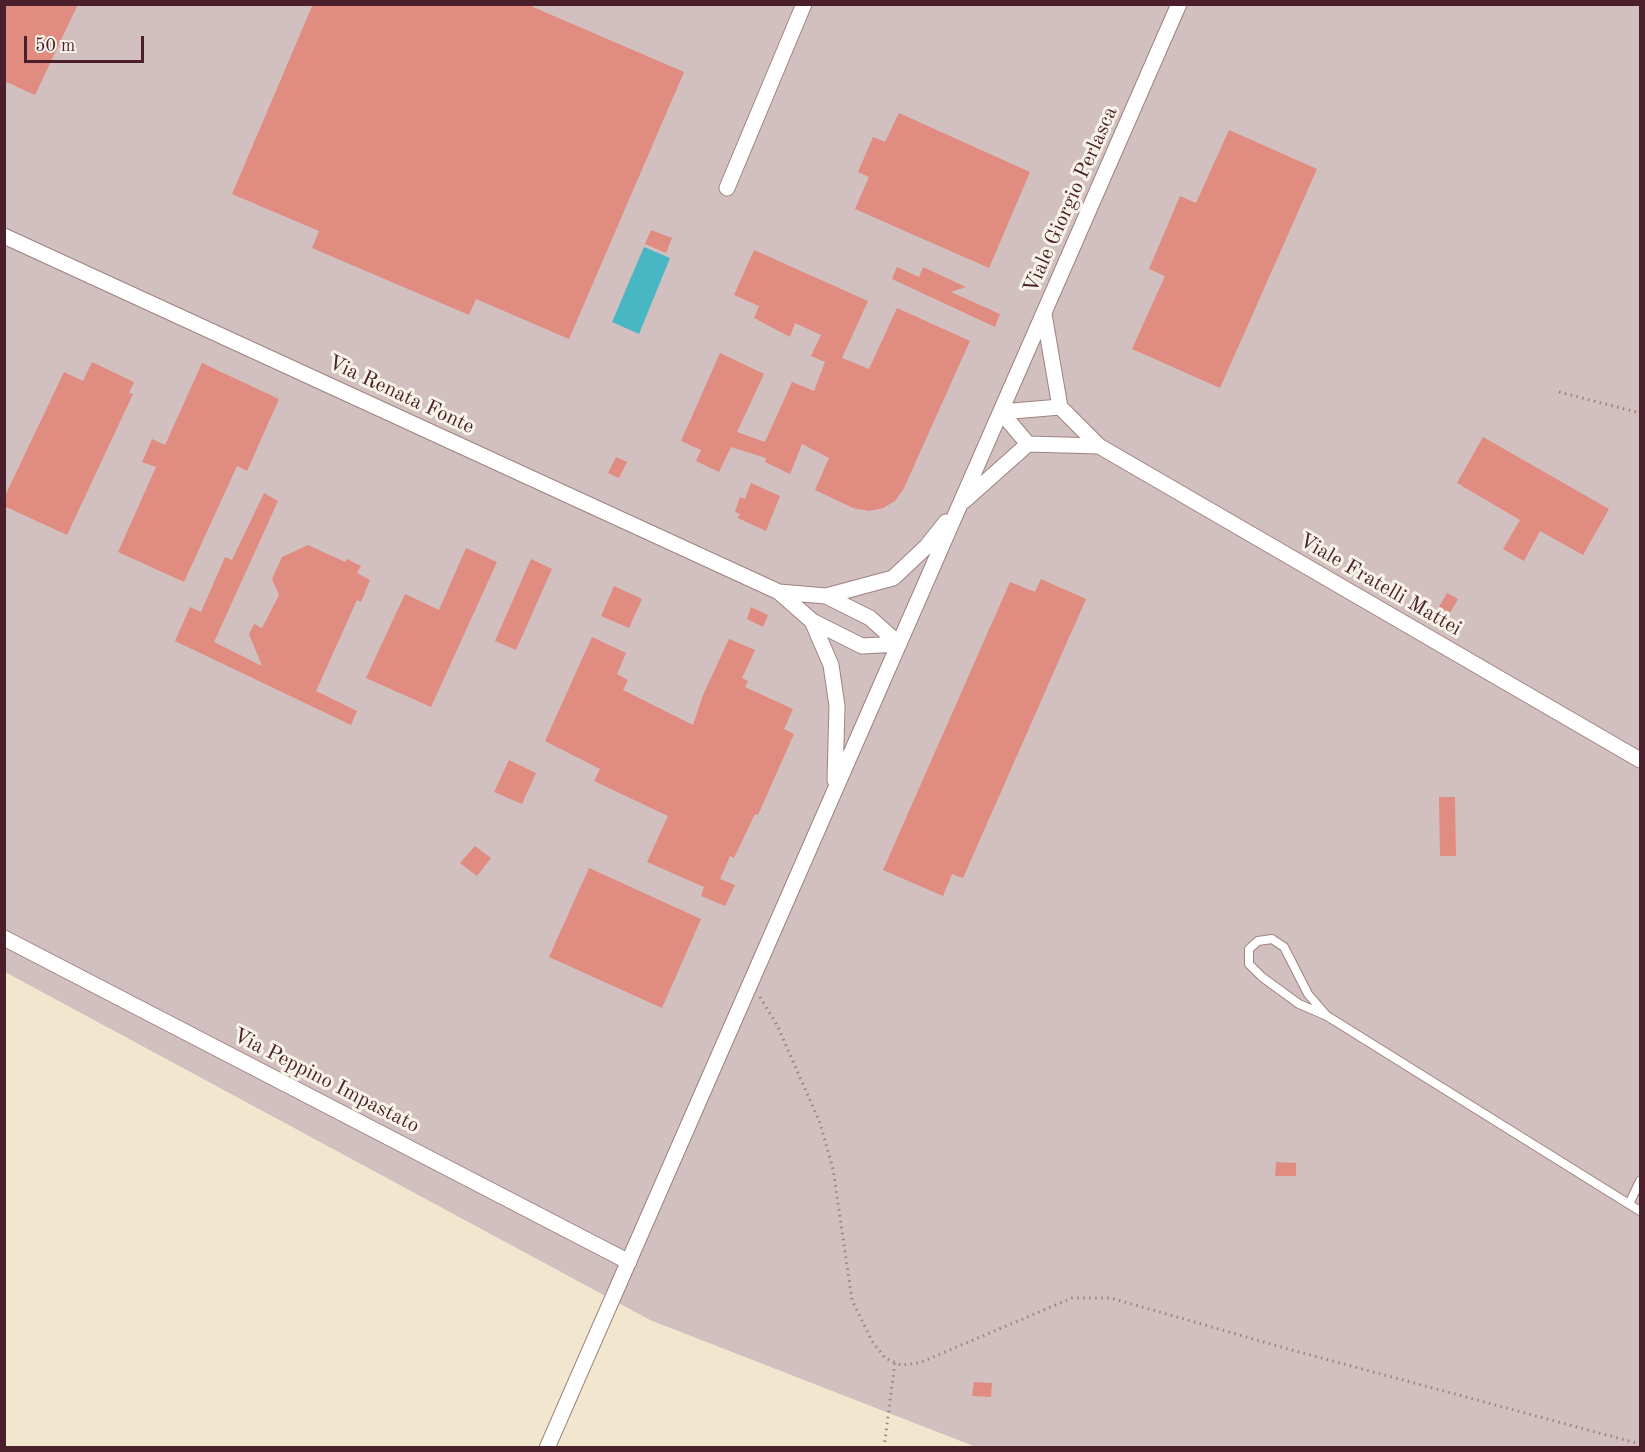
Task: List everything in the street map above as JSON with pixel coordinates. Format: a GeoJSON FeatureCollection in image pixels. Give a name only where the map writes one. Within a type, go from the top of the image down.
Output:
{"type":"FeatureCollection","features":[{"type":"Feature","properties":{"kind":"street"},"geometry":{"type":"LineString","coordinates":[[727,188],[804,4]]}},
{"type":"Feature","properties":{"kind":"street","name":"Viale Giorgio Perlasca"},"geometry":{"type":"LineString","coordinates":[[547,1448],[1179,4]]}},
{"type":"Feature","properties":{"kind":"street","name":"Via Renata Fonte"},"geometry":{"type":"LineString","coordinates":[[4,236],[779,592],[812,621],[862,646],[899,644]]}},
{"type":"Feature","properties":{"kind":"street"},"geometry":{"type":"LineString","coordinates":[[1001,412],[1060,407],[1044,314]]}},
{"type":"Feature","properties":{"kind":"street","name":"Viale Fratelli Mattei"},"geometry":{"type":"LineString","coordinates":[[1060,407],[1099,446],[1641,760]]}},
{"type":"Feature","properties":{"kind":"street"},"geometry":{"type":"LineString","coordinates":[[960,505],[1028,444],[1001,412]]}},
{"type":"Feature","properties":{"kind":"street","name":"Viale Fratelli Mattei"},"geometry":{"type":"LineString","coordinates":[[1028,444],[1099,446]]}},
{"type":"Feature","properties":{"kind":"street","name":"Via Renata Fonte"},"geometry":{"type":"LineString","coordinates":[[779,592],[826,596],[893,578],[926,547],[960,505]]}},
{"type":"Feature","properties":{"kind":"street","name":"Via Renata Fonte"},"geometry":{"type":"LineString","coordinates":[[826,596],[870,618],[899,644]]}},
{"type":"Feature","properties":{"kind":"street","name":"Via Renata Fonte"},"geometry":{"type":"LineString","coordinates":[[812,621],[831,665],[837,706],[834,790]]}},
{"type":"Feature","properties":{"kind":"street","name":"Via Peppino Impastato"},"geometry":{"type":"LineString","coordinates":[[4,938],[629,1262]]}},
{"type":"Feature","properties":{"kind":"lane"},"geometry":{"type":"LineString","coordinates":[[1327,1016],[1308,994],[1284,947],[1272,939],[1258,941],[1249,950],[1249,964],[1262,977],[1299,1004],[1327,1016],[1641,1210]]}},
{"type":"Feature","properties":{"kind":"lane"},"geometry":{"type":"LineString","coordinates":[[1629,1204],[1641,1181]]}},
{"type":"Feature","properties":{"kind":"path"},"geometry":{"type":"LineString","coordinates":[[1559,392],[1641,413]]}},
{"type":"Feature","properties":{"kind":"path"},"geometry":{"type":"LineString","coordinates":[[751,981],[777,1025],[820,1122],[833,1169],[852,1300],[872,1341],[885,1358],[901,1365],[919,1363],[1072,1298],[1112,1298],[1288,1349],[1641,1444]]}},
{"type":"Feature","properties":{"kind":"path"},"geometry":{"type":"LineString","coordinates":[[884,1448],[895,1362]]}},
{"type":"Feature","properties":{"kind":"shaded area"},"geometry":{"type":"Polygon","coordinates":[[[4,5],[1640,5],[1640,1447],[976,1447],[650,1320],[5,972],[4,5]]]}},
{"type":"Feature","properties":{"kind":"water"},"geometry":{"type":"Polygon","coordinates":[[[644,247],[670,258],[639,334],[612,322],[644,247]]]}},
{"type":"Feature","properties":{"kind":"building"},"geometry":{"type":"Polygon","coordinates":[[[4,4],[78,4],[35,95],[4,81],[4,4]]]}},
{"type":"Feature","properties":{"kind":"building"},"geometry":{"type":"Polygon","coordinates":[[[313,4],[526,4],[684,72],[569,339],[476,299],[469,315],[312,248],[319,231],[232,194],[313,4]]]}},
{"type":"Feature","properties":{"kind":"building"},"geometry":{"type":"Polygon","coordinates":[[[899,113],[1030,172],[989,268],[855,209],[869,177],[858,172],[873,137],[885,142],[899,113]]]}},
{"type":"Feature","properties":{"kind":"building"},"geometry":{"type":"Polygon","coordinates":[[[1229,130],[1317,169],[1220,388],[1132,349],[1165,276],[1149,269],[1180,196],[1196,203],[1229,130]]]}},
{"type":"Feature","properties":{"kind":"building"},"geometry":{"type":"Polygon","coordinates":[[[651,230],[672,238],[666,253],[645,244],[651,230]]]}},
{"type":"Feature","properties":{"kind":"building"},"geometry":{"type":"Polygon","coordinates":[[[754,250],[868,301],[842,358],[869,369],[897,308],[970,341],[904,488],[895,501],[883,508],[869,511],[853,508],[815,490],[829,458],[802,444],[790,474],[765,462],[766,458],[731,447],[719,472],[696,461],[701,450],[681,441],[720,353],[764,374],[737,432],[765,442],[792,382],[814,391],[825,362],[811,356],[821,335],[795,323],[790,337],[754,318],[759,306],[734,295],[754,250]]]}},
{"type":"Feature","properties":{"kind":"building"},"geometry":{"type":"Polygon","coordinates":[[[897,267],[919,277],[923,267],[966,287],[951,292],[1000,314],[995,327],[892,279],[897,267]]]}},
{"type":"Feature","properties":{"kind":"building"},"geometry":{"type":"Polygon","coordinates":[[[92,362],[134,382],[129,393],[133,394],[67,535],[4,506],[4,498],[64,372],[83,381],[92,362]]]}},
{"type":"Feature","properties":{"kind":"building"},"geometry":{"type":"Polygon","coordinates":[[[202,363],[279,399],[247,471],[237,466],[184,582],[118,552],[156,467],[142,462],[152,439],[165,445],[202,363]]]}},
{"type":"Feature","properties":{"kind":"building"},"geometry":{"type":"Polygon","coordinates":[[[1483,437],[1609,509],[1583,555],[1540,531],[1524,561],[1503,549],[1520,520],[1457,483],[1483,437]]]}},
{"type":"Feature","properties":{"kind":"building"},"geometry":{"type":"Polygon","coordinates":[[[616,457],[627,462],[619,478],[608,473],[616,457]]]}},
{"type":"Feature","properties":{"kind":"building"},"geometry":{"type":"Polygon","coordinates":[[[751,483],[780,496],[766,531],[738,518],[740,514],[735,512],[740,497],[745,499],[751,483]]]}},
{"type":"Feature","properties":{"kind":"building"},"geometry":{"type":"Polygon","coordinates":[[[264,493],[278,501],[214,642],[262,666],[249,634],[254,624],[262,628],[279,595],[272,579],[282,557],[308,545],[345,562],[347,559],[361,566],[357,573],[370,580],[361,602],[357,600],[316,691],[357,711],[351,725],[175,641],[190,607],[201,612],[225,557],[232,560],[264,493]]]}},
{"type":"Feature","properties":{"kind":"building"},"geometry":{"type":"Polygon","coordinates":[[[466,548],[497,562],[431,707],[366,678],[405,594],[439,610],[466,548]]]}},
{"type":"Feature","properties":{"kind":"building"},"geometry":{"type":"Polygon","coordinates":[[[531,559],[552,569],[516,650],[495,641],[531,559]]]}},
{"type":"Feature","properties":{"kind":"building"},"geometry":{"type":"Polygon","coordinates":[[[1041,579],[1086,599],[963,878],[952,874],[943,896],[883,870],[1010,582],[1035,592],[1041,579]]]}},
{"type":"Feature","properties":{"kind":"building"},"geometry":{"type":"Polygon","coordinates":[[[614,586],[642,599],[629,628],[601,616],[614,586]]]}},
{"type":"Feature","properties":{"kind":"building"},"geometry":{"type":"Polygon","coordinates":[[[1447,593],[1458,599],[1450,613],[1439,607],[1447,593]]]}},
{"type":"Feature","properties":{"kind":"building"},"geometry":{"type":"Polygon","coordinates":[[[751,607],[768,615],[763,627],[747,619],[751,607]]]}},
{"type":"Feature","properties":{"kind":"building"},"geometry":{"type":"Polygon","coordinates":[[[592,637],[626,653],[617,674],[628,680],[623,690],[693,725],[703,695],[729,639],[755,650],[742,678],[748,681],[745,687],[793,709],[784,729],[794,734],[758,815],[755,814],[734,858],[730,856],[720,879],[735,885],[725,906],[701,896],[704,887],[647,862],[668,816],[594,781],[600,769],[545,741],[592,637]]]}},
{"type":"Feature","properties":{"kind":"building"},"geometry":{"type":"Polygon","coordinates":[[[509,760],[536,773],[522,804],[494,792],[509,760]]]}},
{"type":"Feature","properties":{"kind":"building"},"geometry":{"type":"Polygon","coordinates":[[[1439,797],[1455,797],[1456,856],[1440,856],[1439,797]]]}},
{"type":"Feature","properties":{"kind":"building"},"geometry":{"type":"Polygon","coordinates":[[[475,846],[491,858],[477,876],[460,863],[475,846]]]}},
{"type":"Feature","properties":{"kind":"building"},"geometry":{"type":"Polygon","coordinates":[[[589,868],[701,919],[662,1008],[549,957],[589,868]]]}},
{"type":"Feature","properties":{"kind":"building"},"geometry":{"type":"Polygon","coordinates":[[[1276,1162],[1296,1163],[1296,1176],[1275,1176],[1276,1162]]]}},
{"type":"Feature","properties":{"kind":"building"},"geometry":{"type":"Polygon","coordinates":[[[974,1382],[992,1383],[991,1397],[972,1396],[974,1382]]]}}]}
